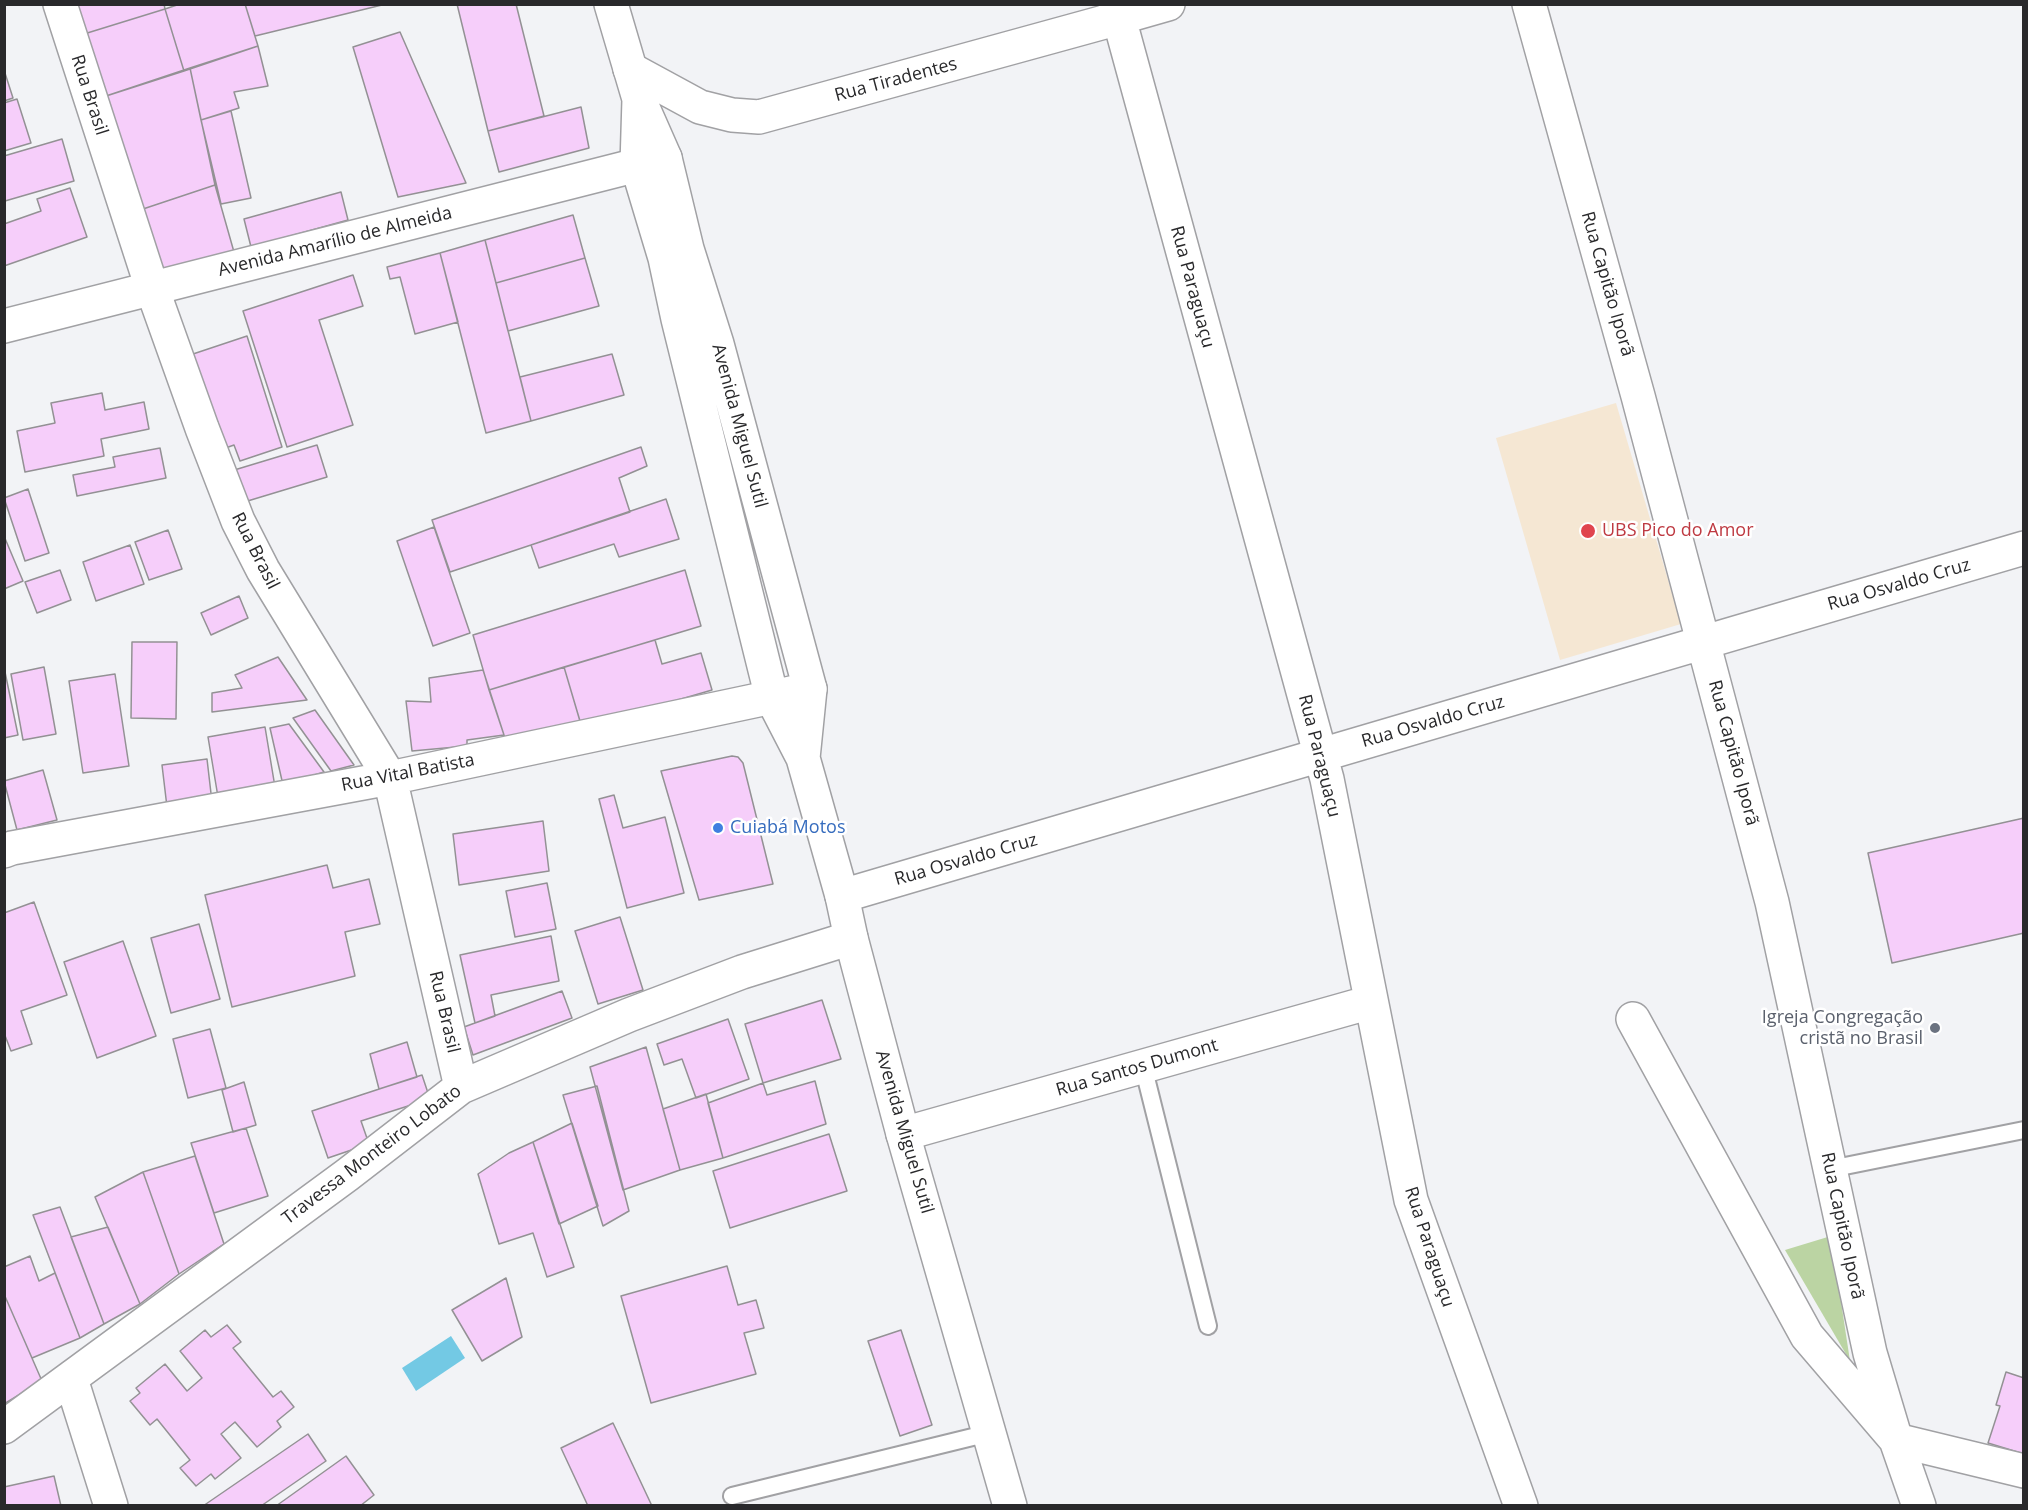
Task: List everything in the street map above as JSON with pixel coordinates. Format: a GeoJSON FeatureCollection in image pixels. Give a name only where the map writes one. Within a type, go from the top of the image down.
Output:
{"type":"FeatureCollection","features":[{"type":"Feature","properties":{"kind":"street","name":"Rua Brasil"},"geometry":{"type":"LineString","coordinates":[[60,4],[152,288],[238,521],[263,570],[390,778],[461,1087]]}},
{"type":"Feature","properties":{"kind":"street","name":"Avenida Miguel Sutil"},"geometry":{"type":"LineString","coordinates":[[611,4],[635,84],[651,162],[665,258],[678,319],[772,698],[803,758],[842,896],[903,1134],[1010,1506]]}},
{"type":"Feature","properties":{"kind":"street","name":"Rua Tiradentes"},"geometry":{"type":"LineString","coordinates":[[635,84],[700,107],[732,115],[759,117],[1117,11],[1168,4]]}},
{"type":"Feature","properties":{"kind":"street","name":"Rua Capitão Iporã"},"geometry":{"type":"LineString","coordinates":[[1529,4],[1635,385],[1772,902],[1870,1353],[1919,1506]]}},
{"type":"Feature","properties":{"kind":"street","name":"Rua Paraguaçu"},"geometry":{"type":"LineString","coordinates":[[1117,11],[1327,779],[1411,1200],[1521,1506]]}},
{"type":"Feature","properties":{"kind":"street","name":"Avenida Amarílio de Almeida"},"geometry":{"type":"LineString","coordinates":[[4,326],[651,162]]}},
{"type":"Feature","properties":{"kind":"street","name":"Avenida Miguel Sutil"},"geometry":{"type":"LineString","coordinates":[[651,162],[687,249],[717,344],[810,689],[803,758]]}},
{"type":"Feature","properties":{"kind":"street","name":"Rua Osvaldo Cruz"},"geometry":{"type":"LineString","coordinates":[[842,896],[2024,548]]}},
{"type":"Feature","properties":{"kind":"street","name":"Rua Vital Batista"},"geometry":{"type":"LineString","coordinates":[[4,851],[35,843],[390,778],[810,689]]}},
{"type":"Feature","properties":{"kind":"street","name":"Travessa Monteiro Lobato"},"geometry":{"type":"LineString","coordinates":[[4,1427],[347,1175],[461,1087],[629,1015],[721,979],[851,938]]}},
{"type":"Feature","properties":{"kind":"street","name":"Rua Santos Dumont"},"geometry":{"type":"LineString","coordinates":[[903,1134],[1371,1002]]}},
{"type":"Feature","properties":{"kind":"street"},"geometry":{"type":"LineString","coordinates":[[1633,1019],[1807,1336],[1896,1440],[2024,1471]]}},
{"type":"Feature","properties":{"kind":"street"},"geometry":{"type":"LineString","coordinates":[[71,1379],[111,1506]]}},
{"type":"Feature","properties":{"kind":"lane"},"geometry":{"type":"LineString","coordinates":[[1143,1066],[1208,1326]]}},
{"type":"Feature","properties":{"kind":"lane"},"geometry":{"type":"LineString","coordinates":[[1830,1169],[2024,1130]]}},
{"type":"Feature","properties":{"kind":"lane"},"geometry":{"type":"LineString","coordinates":[[732,1496],[989,1433]]}},
{"type":"Feature","properties":{"kind":"shaded area","name":"UBS Pico do Amor"},"geometry":{"type":"Polygon","coordinates":[[[1616,403],[1681,624],[1560,660],[1496,438],[1616,403]]]}},
{"type":"Feature","properties":{"kind":"green space"},"geometry":{"type":"Polygon","coordinates":[[[1831,1236],[1850,1361],[1785,1250],[1831,1236]]]}},
{"type":"Feature","properties":{"kind":"water"},"geometry":{"type":"Polygon","coordinates":[[[451,1336],[465,1358],[416,1391],[402,1368],[451,1336]]]}},
{"type":"Feature","properties":{"kind":"building"},"geometry":{"type":"Polygon","coordinates":[[[75,4],[164,4],[165,9],[84,34],[75,4]]]}},
{"type":"Feature","properties":{"kind":"building"},"geometry":{"type":"Polygon","coordinates":[[[180,4],[245,4],[258,46],[184,71],[165,9],[180,4]]]}},
{"type":"Feature","properties":{"kind":"building"},"geometry":{"type":"Polygon","coordinates":[[[245,4],[386,4],[255,36],[245,4]]]}},
{"type":"Feature","properties":{"kind":"building"},"geometry":{"type":"Polygon","coordinates":[[[457,4],[516,4],[544,116],[488,131],[457,4]]]}},
{"type":"Feature","properties":{"kind":"building"},"geometry":{"type":"Polygon","coordinates":[[[165,9],[184,71],[103,97],[84,34],[165,9]]]}},
{"type":"Feature","properties":{"kind":"building"},"geometry":{"type":"Polygon","coordinates":[[[400,32],[466,183],[398,197],[353,47],[400,32]]]}},
{"type":"Feature","properties":{"kind":"building"},"geometry":{"type":"Polygon","coordinates":[[[258,46],[268,86],[234,92],[239,108],[201,120],[190,68],[258,46]]]}},
{"type":"Feature","properties":{"kind":"building"},"geometry":{"type":"Polygon","coordinates":[[[190,68],[215,185],[137,211],[103,97],[190,68]]]}},
{"type":"Feature","properties":{"kind":"building"},"geometry":{"type":"Polygon","coordinates":[[[4,70],[13,98],[4,101],[4,70]]]}},
{"type":"Feature","properties":{"kind":"building"},"geometry":{"type":"Polygon","coordinates":[[[17,99],[31,143],[4,151],[4,103],[17,99]]]}},
{"type":"Feature","properties":{"kind":"building"},"geometry":{"type":"Polygon","coordinates":[[[581,107],[589,148],[499,172],[488,131],[581,107]]]}},
{"type":"Feature","properties":{"kind":"building"},"geometry":{"type":"Polygon","coordinates":[[[231,111],[251,198],[221,204],[201,120],[231,111]]]}},
{"type":"Feature","properties":{"kind":"building"},"geometry":{"type":"Polygon","coordinates":[[[62,139],[74,181],[5,201],[4,156],[62,139]]]}},
{"type":"Feature","properties":{"kind":"building"},"geometry":{"type":"Polygon","coordinates":[[[215,185],[234,252],[158,275],[137,211],[215,185]]]}},
{"type":"Feature","properties":{"kind":"building"},"geometry":{"type":"Polygon","coordinates":[[[70,188],[87,237],[4,266],[4,224],[41,211],[37,199],[70,188]]]}},
{"type":"Feature","properties":{"kind":"building"},"geometry":{"type":"Polygon","coordinates":[[[341,192],[348,220],[251,247],[244,219],[341,192]]]}},
{"type":"Feature","properties":{"kind":"building"},"geometry":{"type":"Polygon","coordinates":[[[573,215],[585,258],[496,283],[485,240],[573,215]]]}},
{"type":"Feature","properties":{"kind":"building"},"geometry":{"type":"Polygon","coordinates":[[[485,240],[531,421],[486,433],[440,253],[485,240]]]}},
{"type":"Feature","properties":{"kind":"building"},"geometry":{"type":"Polygon","coordinates":[[[440,253],[458,322],[415,334],[400,277],[390,279],[387,267],[440,253]]]}},
{"type":"Feature","properties":{"kind":"building"},"geometry":{"type":"Polygon","coordinates":[[[585,258],[599,306],[508,331],[496,283],[585,258]]]}},
{"type":"Feature","properties":{"kind":"building"},"geometry":{"type":"Polygon","coordinates":[[[353,275],[363,306],[319,320],[353,425],[287,447],[243,311],[353,275]]]}},
{"type":"Feature","properties":{"kind":"building"},"geometry":{"type":"Polygon","coordinates":[[[247,336],[282,447],[240,461],[234,445],[220,450],[190,355],[247,336]]]}},
{"type":"Feature","properties":{"kind":"building"},"geometry":{"type":"Polygon","coordinates":[[[612,354],[624,395],[531,421],[520,377],[612,354]]]}},
{"type":"Feature","properties":{"kind":"building"},"geometry":{"type":"Polygon","coordinates":[[[102,393],[105,410],[144,402],[149,429],[101,439],[104,456],[25,472],[17,431],[55,423],[51,403],[102,393]]]}},
{"type":"Feature","properties":{"kind":"building"},"geometry":{"type":"Polygon","coordinates":[[[317,445],[327,477],[241,503],[231,471],[317,445]]]}},
{"type":"Feature","properties":{"kind":"building"},"geometry":{"type":"Polygon","coordinates":[[[641,447],[647,466],[619,478],[630,512],[450,572],[432,520],[641,447]]]}},
{"type":"Feature","properties":{"kind":"building"},"geometry":{"type":"Polygon","coordinates":[[[160,448],[166,478],[77,496],[73,475],[115,467],[113,457],[160,448]]]}},
{"type":"Feature","properties":{"kind":"building"},"geometry":{"type":"Polygon","coordinates":[[[28,489],[49,553],[25,561],[4,498],[28,489]]]}},
{"type":"Feature","properties":{"kind":"building"},"geometry":{"type":"Polygon","coordinates":[[[666,499],[679,539],[619,557],[614,544],[539,568],[531,545],[666,499]]]}},
{"type":"Feature","properties":{"kind":"building"},"geometry":{"type":"Polygon","coordinates":[[[434,527],[470,633],[433,646],[397,541],[434,527]]]}},
{"type":"Feature","properties":{"kind":"building"},"geometry":{"type":"Polygon","coordinates":[[[168,530],[182,569],[149,580],[135,542],[168,530]]]}},
{"type":"Feature","properties":{"kind":"building"},"geometry":{"type":"Polygon","coordinates":[[[4,536],[23,581],[4,589],[4,536]]]}},
{"type":"Feature","properties":{"kind":"building"},"geometry":{"type":"Polygon","coordinates":[[[130,545],[144,584],[96,601],[83,562],[130,545]]]}},
{"type":"Feature","properties":{"kind":"building"},"geometry":{"type":"Polygon","coordinates":[[[60,570],[71,600],[37,613],[25,582],[60,570]]]}},
{"type":"Feature","properties":{"kind":"building"},"geometry":{"type":"Polygon","coordinates":[[[685,570],[701,626],[489,690],[473,635],[685,570]]]}},
{"type":"Feature","properties":{"kind":"building"},"geometry":{"type":"Polygon","coordinates":[[[239,596],[248,618],[211,635],[201,613],[239,596]]]}},
{"type":"Feature","properties":{"kind":"building"},"geometry":{"type":"Polygon","coordinates":[[[655,640],[662,664],[701,653],[712,690],[582,728],[564,667],[655,640]]]}},
{"type":"Feature","properties":{"kind":"building"},"geometry":{"type":"Polygon","coordinates":[[[132,642],[177,642],[176,719],[131,718],[132,642]]]}},
{"type":"Feature","properties":{"kind":"building"},"geometry":{"type":"Polygon","coordinates":[[[278,657],[307,700],[212,712],[212,693],[242,688],[235,675],[278,657]]]}},
{"type":"Feature","properties":{"kind":"building"},"geometry":{"type":"Polygon","coordinates":[[[44,667],[56,734],[23,740],[11,674],[44,667]]]}},
{"type":"Feature","properties":{"kind":"building"},"geometry":{"type":"Polygon","coordinates":[[[564,667],[580,721],[507,744],[489,690],[564,667]]]}},
{"type":"Feature","properties":{"kind":"building"},"geometry":{"type":"Polygon","coordinates":[[[483,670],[504,735],[467,740],[467,746],[412,751],[406,701],[431,702],[429,678],[483,670]]]}},
{"type":"Feature","properties":{"kind":"building"},"geometry":{"type":"Polygon","coordinates":[[[4,672],[18,735],[4,738],[4,672]]]}},
{"type":"Feature","properties":{"kind":"building"},"geometry":{"type":"Polygon","coordinates":[[[115,674],[129,766],[83,773],[69,681],[115,674]]]}},
{"type":"Feature","properties":{"kind":"building"},"geometry":{"type":"Polygon","coordinates":[[[315,710],[354,765],[331,771],[293,718],[315,710]]]}},
{"type":"Feature","properties":{"kind":"building"},"geometry":{"type":"Polygon","coordinates":[[[289,724],[324,772],[283,785],[270,728],[289,724]]]}},
{"type":"Feature","properties":{"kind":"building"},"geometry":{"type":"Polygon","coordinates":[[[265,727],[275,787],[218,797],[208,737],[265,727]]]}},
{"type":"Feature","properties":{"kind":"building","name":"Cuiabá Motos"},"geometry":{"type":"Polygon","coordinates":[[[732,756],[738,757],[743,763],[773,884],[699,900],[661,771],[732,756]]]}},
{"type":"Feature","properties":{"kind":"building"},"geometry":{"type":"Polygon","coordinates":[[[207,759],[212,802],[167,807],[162,765],[207,759]]]}},
{"type":"Feature","properties":{"kind":"building"},"geometry":{"type":"Polygon","coordinates":[[[43,770],[57,820],[17,830],[4,781],[43,770]]]}},
{"type":"Feature","properties":{"kind":"building"},"geometry":{"type":"Polygon","coordinates":[[[614,795],[623,828],[665,817],[684,893],[627,908],[599,799],[614,795]]]}},
{"type":"Feature","properties":{"kind":"building"},"geometry":{"type":"Polygon","coordinates":[[[2024,818],[2024,933],[1892,963],[1868,853],[2024,818]]]}},
{"type":"Feature","properties":{"kind":"building"},"geometry":{"type":"Polygon","coordinates":[[[543,821],[549,871],[459,885],[453,834],[543,821]]]}},
{"type":"Feature","properties":{"kind":"building"},"geometry":{"type":"Polygon","coordinates":[[[327,865],[333,888],[369,879],[380,924],[345,932],[355,976],[232,1007],[205,895],[327,865]]]}},
{"type":"Feature","properties":{"kind":"building"},"geometry":{"type":"Polygon","coordinates":[[[547,883],[556,929],[515,937],[506,891],[547,883]]]}},
{"type":"Feature","properties":{"kind":"building"},"geometry":{"type":"Polygon","coordinates":[[[34,902],[67,995],[21,1011],[32,1044],[11,1051],[4,1033],[4,913],[34,902]]]}},
{"type":"Feature","properties":{"kind":"building"},"geometry":{"type":"Polygon","coordinates":[[[620,917],[643,990],[598,1004],[575,931],[620,917]]]}},
{"type":"Feature","properties":{"kind":"building"},"geometry":{"type":"Polygon","coordinates":[[[199,924],[220,999],[171,1013],[151,938],[199,924]]]}},
{"type":"Feature","properties":{"kind":"building"},"geometry":{"type":"Polygon","coordinates":[[[551,936],[559,981],[491,995],[495,1016],[475,1023],[460,955],[551,936]]]}},
{"type":"Feature","properties":{"kind":"building"},"geometry":{"type":"Polygon","coordinates":[[[123,941],[156,1036],[97,1058],[64,962],[123,941]]]}},
{"type":"Feature","properties":{"kind":"building"},"geometry":{"type":"Polygon","coordinates":[[[562,991],[572,1018],[473,1055],[464,1027],[562,991]]]}},
{"type":"Feature","properties":{"kind":"building"},"geometry":{"type":"Polygon","coordinates":[[[822,1000],[841,1059],[763,1083],[745,1024],[822,1000]]]}},
{"type":"Feature","properties":{"kind":"building"},"geometry":{"type":"Polygon","coordinates":[[[728,1019],[749,1079],[696,1098],[682,1059],[664,1065],[657,1044],[728,1019]]]}},
{"type":"Feature","properties":{"kind":"building"},"geometry":{"type":"Polygon","coordinates":[[[210,1029],[226,1088],[188,1098],[173,1039],[210,1029]]]}},
{"type":"Feature","properties":{"kind":"building"},"geometry":{"type":"Polygon","coordinates":[[[407,1042],[417,1077],[379,1089],[370,1054],[407,1042]]]}},
{"type":"Feature","properties":{"kind":"building"},"geometry":{"type":"Polygon","coordinates":[[[646,1047],[680,1170],[623,1190],[590,1067],[646,1047]]]}},
{"type":"Feature","properties":{"kind":"building"},"geometry":{"type":"Polygon","coordinates":[[[422,1075],[430,1099],[361,1121],[369,1144],[328,1158],[312,1111],[422,1075]]]}},
{"type":"Feature","properties":{"kind":"building"},"geometry":{"type":"Polygon","coordinates":[[[815,1081],[826,1124],[723,1158],[708,1103],[763,1083],[767,1095],[815,1081]]]}},
{"type":"Feature","properties":{"kind":"building"},"geometry":{"type":"Polygon","coordinates":[[[244,1082],[256,1125],[233,1132],[222,1090],[244,1082]]]}},
{"type":"Feature","properties":{"kind":"building"},"geometry":{"type":"Polygon","coordinates":[[[597,1086],[629,1211],[603,1226],[563,1095],[597,1086]]]}},
{"type":"Feature","properties":{"kind":"building"},"geometry":{"type":"Polygon","coordinates":[[[706,1094],[723,1158],[680,1170],[663,1109],[706,1094]]]}},
{"type":"Feature","properties":{"kind":"building"},"geometry":{"type":"Polygon","coordinates":[[[572,1123],[598,1206],[559,1224],[533,1142],[572,1123]]]}},
{"type":"Feature","properties":{"kind":"building"},"geometry":{"type":"Polygon","coordinates":[[[246,1128],[268,1196],[214,1213],[191,1143],[246,1128]]]}},
{"type":"Feature","properties":{"kind":"building"},"geometry":{"type":"Polygon","coordinates":[[[829,1134],[847,1191],[730,1228],[713,1171],[829,1134]]]}},
{"type":"Feature","properties":{"kind":"building"},"geometry":{"type":"Polygon","coordinates":[[[533,1142],[574,1267],[547,1277],[533,1233],[499,1244],[478,1174],[509,1153],[533,1142]]]}},
{"type":"Feature","properties":{"kind":"building"},"geometry":{"type":"Polygon","coordinates":[[[195,1156],[224,1244],[179,1274],[143,1172],[195,1156]]]}},
{"type":"Feature","properties":{"kind":"building"},"geometry":{"type":"Polygon","coordinates":[[[143,1172],[179,1274],[140,1304],[95,1197],[143,1172]]]}},
{"type":"Feature","properties":{"kind":"building"},"geometry":{"type":"Polygon","coordinates":[[[60,1207],[104,1324],[80,1338],[33,1215],[60,1207]]]}},
{"type":"Feature","properties":{"kind":"building"},"geometry":{"type":"Polygon","coordinates":[[[108,1227],[140,1304],[104,1324],[71,1237],[108,1227]]]}},
{"type":"Feature","properties":{"kind":"building"},"geometry":{"type":"Polygon","coordinates":[[[30,1256],[39,1281],[55,1273],[80,1338],[32,1358],[4,1294],[4,1267],[30,1256]]]}},
{"type":"Feature","properties":{"kind":"building"},"geometry":{"type":"Polygon","coordinates":[[[727,1266],[738,1305],[756,1300],[764,1328],[744,1333],[756,1374],[651,1403],[621,1296],[727,1266]]]}},
{"type":"Feature","properties":{"kind":"building"},"geometry":{"type":"Polygon","coordinates":[[[506,1278],[522,1337],[482,1361],[452,1310],[506,1278]]]}},
{"type":"Feature","properties":{"kind":"building"},"geometry":{"type":"Polygon","coordinates":[[[4,1294],[42,1381],[4,1404],[4,1294]]]}},
{"type":"Feature","properties":{"kind":"building"},"geometry":{"type":"Polygon","coordinates":[[[227,1325],[241,1342],[233,1348],[273,1397],[281,1391],[294,1407],[277,1421],[281,1427],[257,1447],[235,1422],[221,1434],[241,1458],[215,1479],[211,1474],[196,1486],[180,1468],[190,1460],[157,1419],[150,1425],[130,1401],[140,1393],[136,1388],[165,1364],[187,1391],[202,1378],[180,1351],[205,1330],[211,1337],[227,1325]]]}},
{"type":"Feature","properties":{"kind":"building"},"geometry":{"type":"Polygon","coordinates":[[[901,1330],[932,1425],[900,1436],[868,1341],[901,1330]]]}},
{"type":"Feature","properties":{"kind":"building"},"geometry":{"type":"Polygon","coordinates":[[[2006,1372],[2024,1378],[2024,1454],[1988,1443],[2000,1406],[1996,1405],[2006,1372]]]}},
{"type":"Feature","properties":{"kind":"building"},"geometry":{"type":"Polygon","coordinates":[[[613,1423],[652,1506],[588,1506],[561,1448],[613,1423]]]}},
{"type":"Feature","properties":{"kind":"building"},"geometry":{"type":"Polygon","coordinates":[[[308,1434],[326,1461],[261,1506],[203,1506],[308,1434]]]}},
{"type":"Feature","properties":{"kind":"building"},"geometry":{"type":"Polygon","coordinates":[[[346,1456],[374,1495],[360,1506],[276,1506],[346,1456]]]}},
{"type":"Feature","properties":{"kind":"building"},"geometry":{"type":"Polygon","coordinates":[[[54,1476],[61,1506],[4,1506],[4,1487],[54,1476]]]}},
{"type":"Feature","properties":{"kind":"place","name":"UBS Pico do Amor"},"geometry":{"type":"Point","coordinates":[1588,531]}},
{"type":"Feature","properties":{"kind":"place","name":"Cuiabá Motos"},"geometry":{"type":"Point","coordinates":[718,828]}},
{"type":"Feature","properties":{"kind":"place","name":"Igreja Congregação cristã no Brasil"},"geometry":{"type":"Point","coordinates":[1935,1028]}}]}
